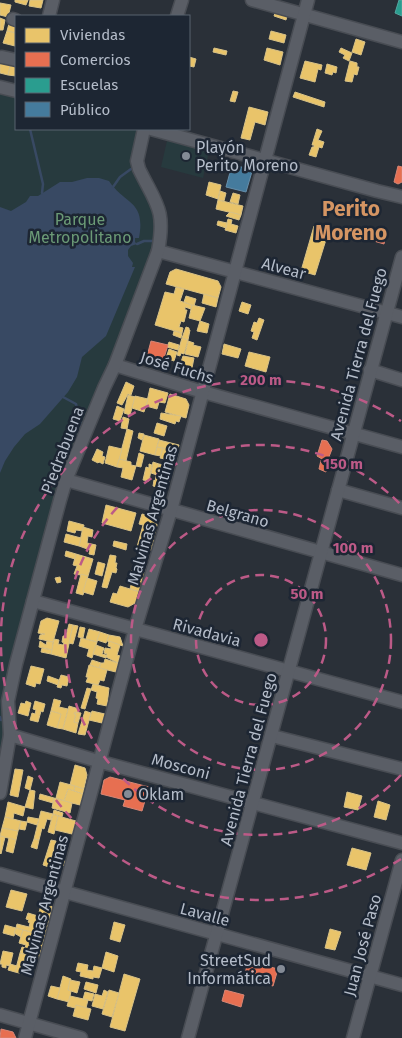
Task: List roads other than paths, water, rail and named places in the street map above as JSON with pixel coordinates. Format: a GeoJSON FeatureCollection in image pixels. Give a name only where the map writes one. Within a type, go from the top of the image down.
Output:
{"type":"FeatureCollection","features":[{"type":"Feature","properties":{"kind":"street"},"geometry":{"type":"LineString","coordinates":[[48,15],[53,0]]}},
{"type":"Feature","properties":{"kind":"street"},"geometry":{"type":"LineString","coordinates":[[177,15],[182,0]]}},
{"type":"Feature","properties":{"kind":"street"},"geometry":{"type":"LineString","coordinates":[[252,0],[402,42]]}},
{"type":"Feature","properties":{"kind":"street","name":"Malvinas Argentinas"},"geometry":{"type":"LineString","coordinates":[[25,1038],[101,762],[135,629],[171,510],[308,0]]}},
{"type":"Feature","properties":{"kind":"street"},"geometry":{"type":"LineString","coordinates":[[2,57],[15,60]]}},
{"type":"Feature","properties":{"kind":"street"},"geometry":{"type":"LineString","coordinates":[[0,87],[15,91]]}},
{"type":"Feature","properties":{"kind":"street","name":"Piedrabuena"},"geometry":{"type":"LineString","coordinates":[[0,793],[10,735],[8,701],[32,601],[66,480],[115,365],[158,251],[161,234],[160,209],[137,161],[144,130]]}},
{"type":"Feature","properties":{"kind":"street"},"geometry":{"type":"LineString","coordinates":[[155,130],[402,197]]}},
{"type":"Feature","properties":{"kind":"street","name":"Alvear"},"geometry":{"type":"LineString","coordinates":[[158,251],[402,317]]}},
{"type":"Feature","properties":{"kind":"street","name":"Avenida Tierra del Fuego"},"geometry":{"type":"LineString","coordinates":[[188,1038],[402,258]]}},
{"type":"Feature","properties":{"kind":"street","name":"José Fuchs"},"geometry":{"type":"LineString","coordinates":[[115,365],[203,392],[402,447]]}},
{"type":"Feature","properties":{"kind":"street"},"geometry":{"type":"LineString","coordinates":[[370,370],[402,380]]}},
{"type":"Feature","properties":{"kind":"street","name":"Belgrano"},"geometry":{"type":"LineString","coordinates":[[66,480],[402,575]]}},
{"type":"Feature","properties":{"kind":"street"},"geometry":{"type":"LineString","coordinates":[[338,490],[402,508]]}},
{"type":"Feature","properties":{"kind":"street","name":"Rivadavia"},"geometry":{"type":"LineString","coordinates":[[32,601],[402,702]]}},
{"type":"Feature","properties":{"kind":"street","name":"Mosconi"},"geometry":{"type":"LineString","coordinates":[[10,735],[101,762],[402,843]]}},
{"type":"Feature","properties":{"kind":"street"},"geometry":{"type":"LineString","coordinates":[[272,736],[402,769]]}},
{"type":"Feature","properties":{"kind":"street","name":"Juan José Paso"},"geometry":{"type":"LineString","coordinates":[[353,1038],[402,860]]}},
{"type":"Feature","properties":{"kind":"street","name":"Lavalle"},"geometry":{"type":"LineString","coordinates":[[0,874],[402,985]]}},
{"type":"Feature","properties":{"kind":"street"},"geometry":{"type":"LineString","coordinates":[[0,1015],[81,1038]]}},
{"type":"Feature","properties":{"kind":"water"},"geometry":{"type":"Polygon","coordinates":[[[87,178],[99,178],[109,181],[137,210],[140,216],[139,238],[135,238],[137,244],[131,246],[128,250],[128,256],[133,263],[132,267],[135,267],[106,336],[82,357],[77,377],[68,392],[40,424],[25,434],[14,447],[0,473],[0,207],[11,211],[26,202],[30,196],[38,196],[60,182],[72,182],[87,178]]]}},
{"type":"Feature","properties":{"kind":"waterway"},"geometry":{"type":"LineString","coordinates":[[30,130],[43,184],[42,193]]}},
{"type":"Feature","properties":{"kind":"waterway"},"geometry":{"type":"LineString","coordinates":[[113,187],[120,177],[131,169]]}},
{"type":"Feature","properties":{"kind":"waterway"},"geometry":{"type":"LineString","coordinates":[[137,244],[144,241],[154,241]]}},
{"type":"Feature","properties":{"kind":"waterway"},"geometry":{"type":"LineString","coordinates":[[63,397],[76,404],[81,426]]}},
{"type":"Feature","properties":{"kind":"place","name":"Playón Perito Moreno"},"geometry":{"type":"Point","coordinates":[186,156]}},
{"type":"Feature","properties":{"kind":"place","name":"Oklam"},"geometry":{"type":"Point","coordinates":[128,794]}},
{"type":"Feature","properties":{"kind":"place","name":"StreetSud Informática"},"geometry":{"type":"Point","coordinates":[281,969]}},
{"type":"Feature","properties":{"kind":"district","name":"Perito Moreno"},"geometry":{"type":"Point","coordinates":[351,221]}},
{"type":"Feature","properties":{"kind":"park label","name":"Parque Metropolitano"},"geometry":{"type":"Point","coordinates":[80,228]}}]}
